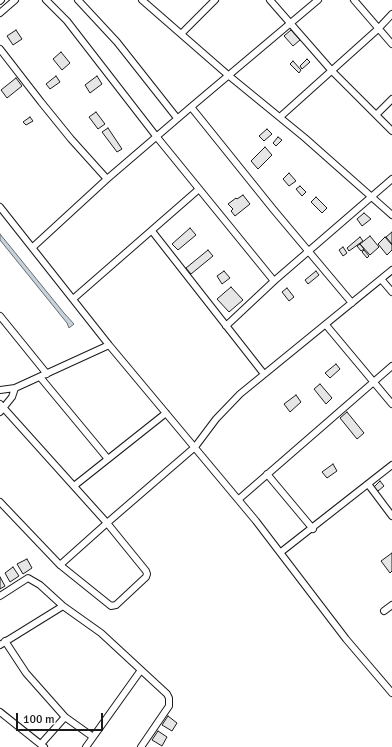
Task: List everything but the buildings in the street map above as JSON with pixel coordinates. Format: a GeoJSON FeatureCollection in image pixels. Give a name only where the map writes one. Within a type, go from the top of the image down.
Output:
{"type":"FeatureCollection","features":[{"type":"Feature","properties":{"kind":"street"},"geometry":{"type":"LineString","coordinates":[[0,13],[15,0]]}},
{"type":"Feature","properties":{"kind":"street"},"geometry":{"type":"LineString","coordinates":[[46,0],[66,21],[156,136],[274,281]]}},
{"type":"Feature","properties":{"kind":"street"},"geometry":{"type":"LineString","coordinates":[[78,0],[117,42],[178,118]]}},
{"type":"Feature","properties":{"kind":"street"},"geometry":{"type":"LineString","coordinates":[[142,0],[228,75],[372,196],[392,215]]}},
{"type":"Feature","properties":{"kind":"street"},"geometry":{"type":"LineString","coordinates":[[181,34],[216,0]]}},
{"type":"Feature","properties":{"kind":"street"},"geometry":{"type":"LineString","coordinates":[[270,0],[332,71],[392,131]]}},
{"type":"Feature","properties":{"kind":"street"},"geometry":{"type":"LineString","coordinates":[[33,247],[156,136],[318,0]]}},
{"type":"Feature","properties":{"kind":"street"},"geometry":{"type":"LineString","coordinates":[[354,0],[392,44]]}},
{"type":"Feature","properties":{"kind":"street"},"geometry":{"type":"LineString","coordinates":[[280,118],[378,29],[392,14]]}},
{"type":"Feature","properties":{"kind":"street"},"geometry":{"type":"LineString","coordinates":[[0,49],[70,139],[107,179]]}},
{"type":"Feature","properties":{"kind":"street"},"geometry":{"type":"LineString","coordinates":[[376,115],[392,99]]}},
{"type":"Feature","properties":{"kind":"street"},"geometry":{"type":"LineString","coordinates":[[191,106],[273,209],[352,303]]}},
{"type":"Feature","properties":{"kind":"street"},"geometry":{"type":"LineString","coordinates":[[226,326],[274,281],[392,179]]}},
{"type":"Feature","properties":{"kind":"street"},"geometry":{"type":"LineString","coordinates":[[73,299],[199,189]]}},
{"type":"Feature","properties":{"kind":"street"},"geometry":{"type":"LineString","coordinates":[[0,207],[110,345],[239,499],[346,639],[392,693]]}},
{"type":"Feature","properties":{"kind":"street"},"geometry":{"type":"LineString","coordinates":[[152,231],[264,374]]}},
{"type":"Feature","properties":{"kind":"street"},"geometry":{"type":"LineString","coordinates":[[60,565],[195,447],[228,406],[264,374],[392,270]]}},
{"type":"Feature","properties":{"kind":"street"},"geometry":{"type":"LineString","coordinates":[[381,279],[392,292]]}},
{"type":"Feature","properties":{"kind":"street"},"geometry":{"type":"LineString","coordinates":[[1,319],[47,374]]}},
{"type":"Feature","properties":{"kind":"street"},"geometry":{"type":"LineString","coordinates":[[326,325],[392,404]]}},
{"type":"Feature","properties":{"kind":"street"},"geometry":{"type":"LineString","coordinates":[[0,390],[15,388],[110,345]]}},
{"type":"Feature","properties":{"kind":"street"},"geometry":{"type":"LineString","coordinates":[[239,499],[392,366]]}},
{"type":"Feature","properties":{"kind":"street"},"geometry":{"type":"LineString","coordinates":[[40,377],[108,459]]}},
{"type":"Feature","properties":{"kind":"street"},"geometry":{"type":"LineString","coordinates":[[0,502],[60,565],[107,604],[111,606],[116,605],[146,577],[146,571],[107,523],[1,408],[12,397],[15,388]]}},
{"type":"Feature","properties":{"kind":"street"},"geometry":{"type":"LineString","coordinates":[[74,486],[166,413]]}},
{"type":"Feature","properties":{"kind":"street"},"geometry":{"type":"LineString","coordinates":[[281,552],[392,465]]}},
{"type":"Feature","properties":{"kind":"street"},"geometry":{"type":"LineString","coordinates":[[267,474],[312,528]]}},
{"type":"Feature","properties":{"kind":"street"},"geometry":{"type":"LineString","coordinates":[[368,484],[392,516]]}},
{"type":"Feature","properties":{"kind":"street"},"geometry":{"type":"LineString","coordinates":[[0,596],[28,578],[40,585],[64,606],[101,633],[169,698],[169,706],[141,747]]}},
{"type":"Feature","properties":{"kind":"street"},"geometry":{"type":"LineString","coordinates":[[384,611],[392,605]]}},
{"type":"Feature","properties":{"kind":"street"},"geometry":{"type":"LineString","coordinates":[[64,606],[3,643],[26,673],[65,717],[92,737]]}},
{"type":"Feature","properties":{"kind":"street"},"geometry":{"type":"LineString","coordinates":[[86,747],[140,670]]}},
{"type":"Feature","properties":{"kind":"street"},"geometry":{"type":"LineString","coordinates":[[0,712],[40,744]]}},
{"type":"Feature","properties":{"kind":"street"},"geometry":{"type":"LineString","coordinates":[[32,747],[40,744],[65,717]]}},
{"type":"Feature","properties":{"kind":"shaded area"},"geometry":{"type":"Polygon","coordinates":[[[0,234],[74,324],[69,328],[67,323],[0,240],[0,234]]]}}]}
